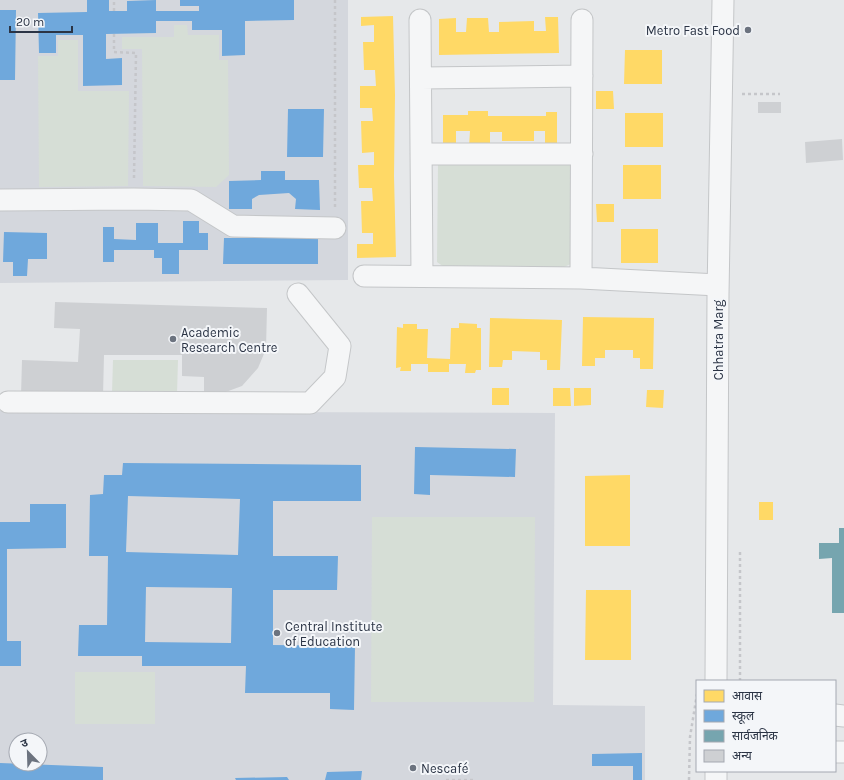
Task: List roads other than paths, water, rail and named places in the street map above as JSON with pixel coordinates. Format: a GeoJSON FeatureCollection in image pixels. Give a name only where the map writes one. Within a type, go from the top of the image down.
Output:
{"type":"FeatureCollection","features":[{"type":"Feature","properties":{"kind":"street","name":"Chhatra Marg"},"geometry":{"type":"LineString","coordinates":[[716,680],[718,285],[723,0]]}},
{"type":"Feature","properties":{"kind":"street"},"geometry":{"type":"LineString","coordinates":[[420,20],[422,276]]}},
{"type":"Feature","properties":{"kind":"street"},"geometry":{"type":"LineString","coordinates":[[581,278],[582,20]]}},
{"type":"Feature","properties":{"kind":"street"},"geometry":{"type":"LineString","coordinates":[[421,78],[582,76]]}},
{"type":"Feature","properties":{"kind":"street"},"geometry":{"type":"LineString","coordinates":[[421,154],[582,154]]}},
{"type":"Feature","properties":{"kind":"street"},"geometry":{"type":"LineString","coordinates":[[0,200],[191,200],[233,226],[335,228]]}},
{"type":"Feature","properties":{"kind":"street"},"geometry":{"type":"LineString","coordinates":[[364,276],[581,278],[718,285]]}},
{"type":"Feature","properties":{"kind":"street"},"geometry":{"type":"LineString","coordinates":[[8,402],[310,403],[335,377],[340,346],[298,294]]}},
{"type":"Feature","properties":{"kind":"place","name":"Metro Fast Food"},"geometry":{"type":"Point","coordinates":[748,30]}},
{"type":"Feature","properties":{"kind":"place","name":"Academic Research Centre"},"geometry":{"type":"Point","coordinates":[173,339]}},
{"type":"Feature","properties":{"kind":"place","name":"Central Institute of Education"},"geometry":{"type":"Point","coordinates":[277,633]}},
{"type":"Feature","properties":{"kind":"place","name":"Nescafé"},"geometry":{"type":"Point","coordinates":[413,768]}}]}
